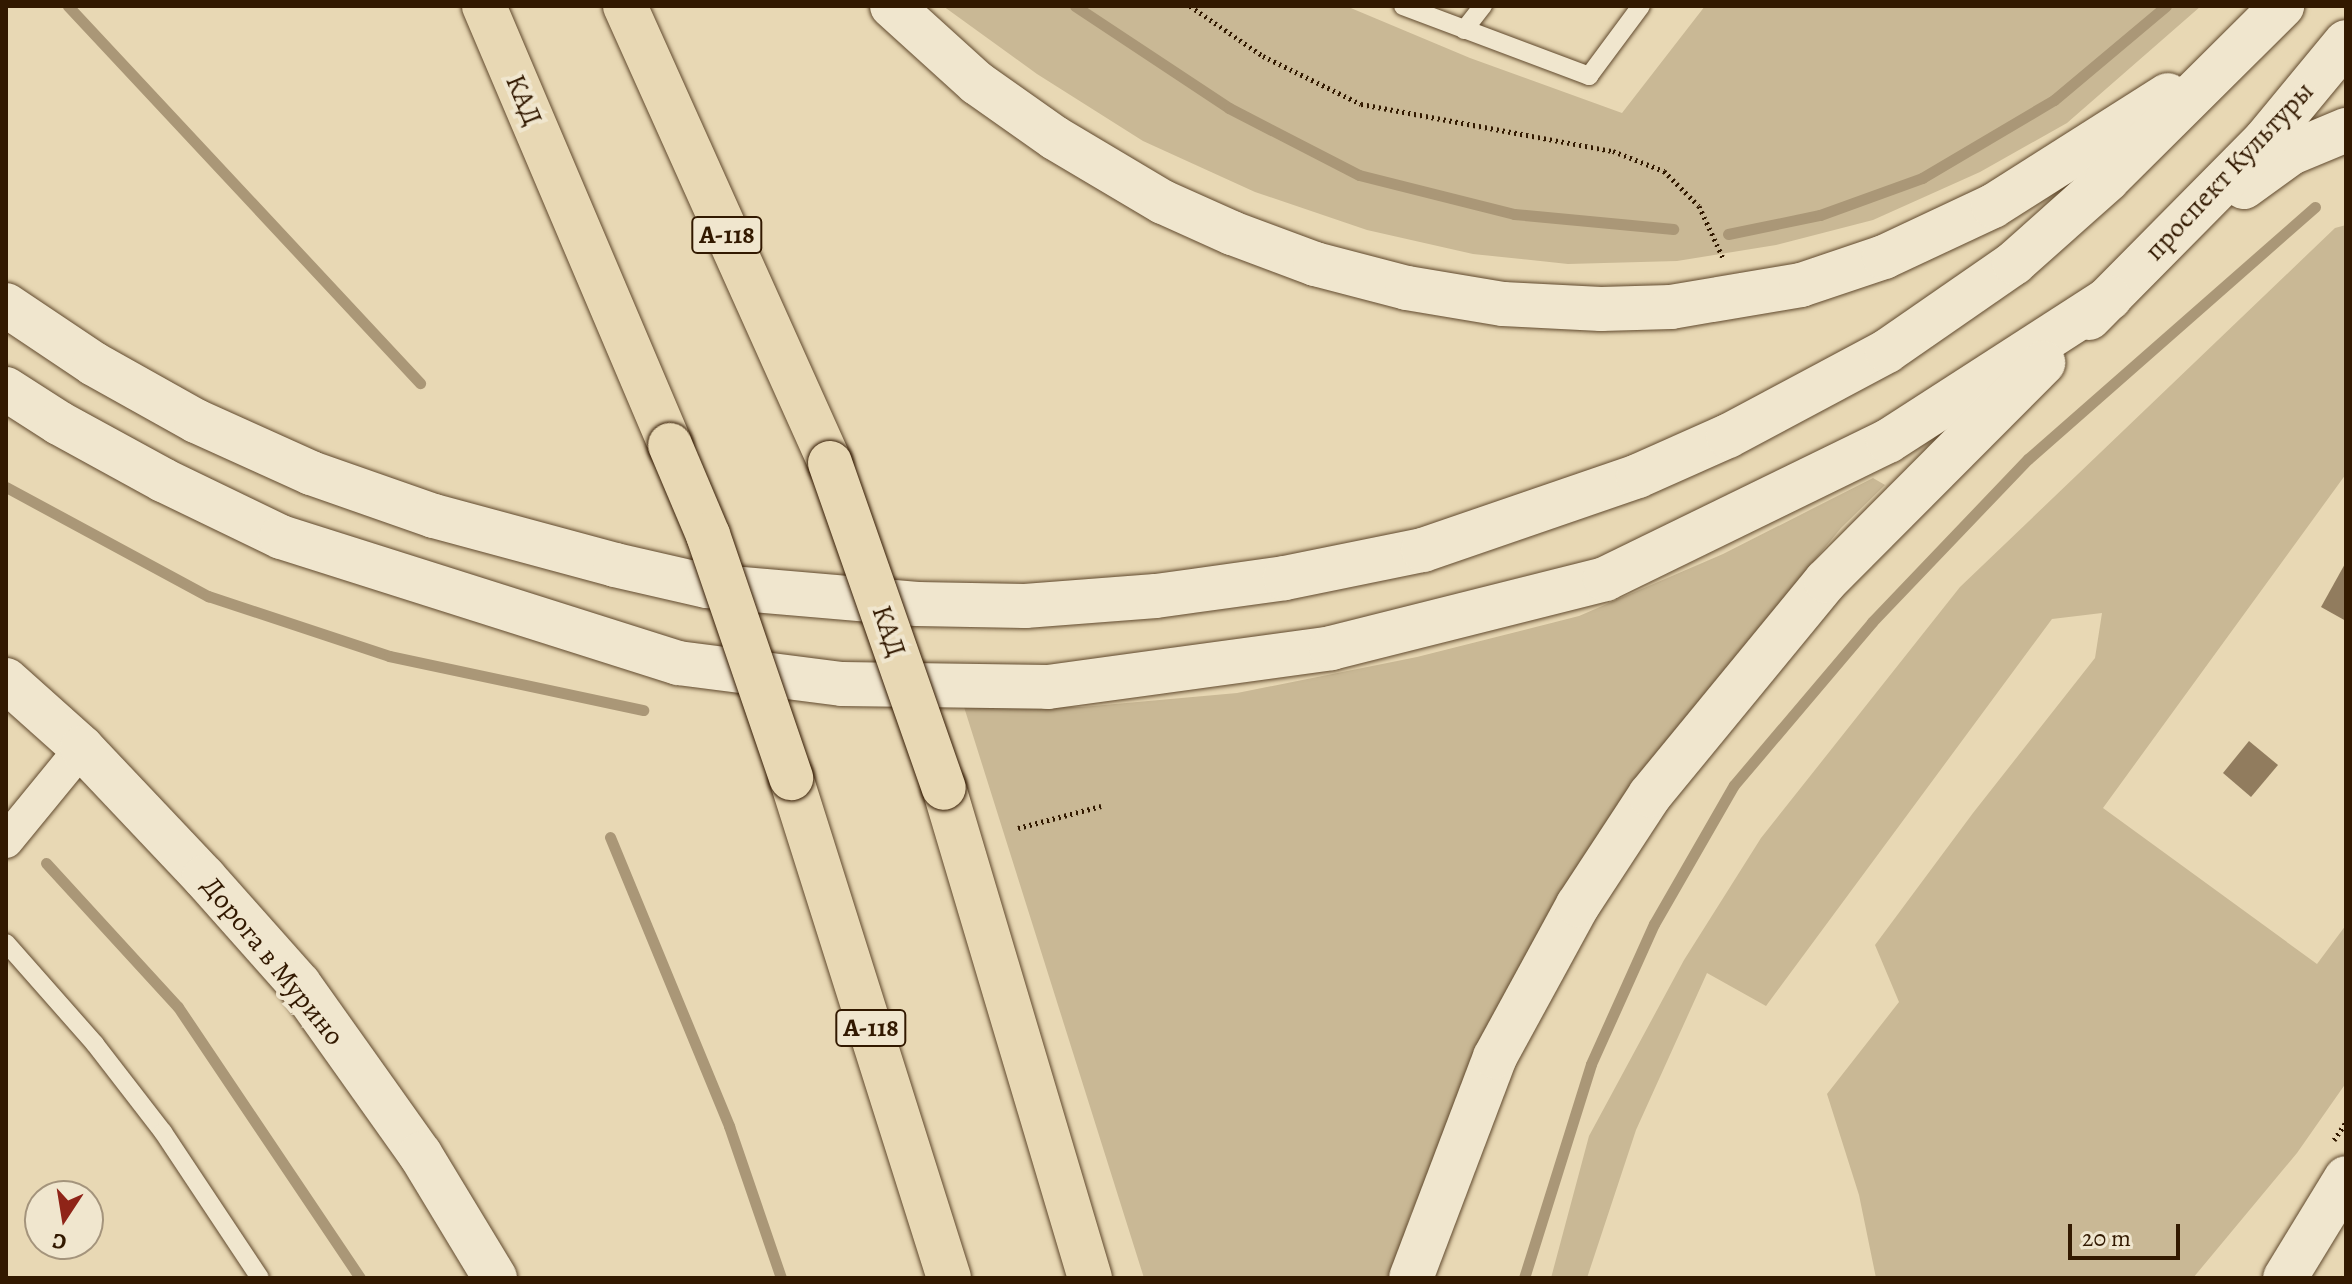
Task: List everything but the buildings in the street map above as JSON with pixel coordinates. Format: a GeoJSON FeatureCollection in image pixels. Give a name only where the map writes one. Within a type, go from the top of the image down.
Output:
{"type":"FeatureCollection","features":[{"type":"Feature","properties":{"kind":"highway","name":"КАД"},"geometry":{"type":"LineString","coordinates":[[484,6],[708,535],[791,778],[949,1278]]}},
{"type":"Feature","properties":{"kind":"highway","name":"КАД"},"geometry":{"type":"LineString","coordinates":[[625,6],[830,463],[944,788],[1090,1278]]}},
{"type":"Feature","properties":{"kind":"main road"},"geometry":{"type":"LineString","coordinates":[[892,6],[977,83],[1055,138],[1163,202],[1232,233],[1315,264],[1407,288],[1503,304],[1643,308],[1801,285],[1884,257],[1993,206],[2241,48]]}},
{"type":"Feature","properties":{"kind":"main road"},"geometry":{"type":"LineString","coordinates":[[6,305],[94,364],[196,421],[311,473],[434,516],[615,565],[707,586],[917,604],[1025,606],[1156,596],[1285,578],[1423,550],[1638,476],[1728,436],[1887,351],[2014,263],[2107,180],[2282,6]]}},
{"type":"Feature","properties":{"kind":"main road","name":"проспект Культуры"},"geometry":{"type":"LineString","coordinates":[[2110,298],[2265,140],[2346,42]]}},
{"type":"Feature","properties":{"kind":"main road"},"geometry":{"type":"LineString","coordinates":[[2164,243],[2291,153],[2346,130]]}},
{"type":"Feature","properties":{"kind":"main road"},"geometry":{"type":"LineString","coordinates":[[6,389],[59,423],[163,480],[281,537],[678,663],[842,684],[1048,687],[1331,648],[1605,579],[1888,441],[2110,298]]}},
{"type":"Feature","properties":{"kind":"main road"},"geometry":{"type":"LineString","coordinates":[[1411,1278],[1495,1057],[1578,905],[1650,795],[1826,581],[2110,298]]}},
{"type":"Feature","properties":{"kind":"main road","name":"Дорога в Мурино"},"geometry":{"type":"LineString","coordinates":[[6,680],[82,748],[204,877],[299,984],[420,1154],[495,1278]]}},
{"type":"Feature","properties":{"kind":"main road"},"geometry":{"type":"LineString","coordinates":[[2285,1278],[2346,1178]]}},
{"type":"Feature","properties":{"kind":"street"},"geometry":{"type":"LineString","coordinates":[[6,841],[82,748]]}},
{"type":"Feature","properties":{"kind":"lane"},"geometry":{"type":"LineString","coordinates":[[1403,6],[1589,76],[1641,6]]}},
{"type":"Feature","properties":{"kind":"lane"},"geometry":{"type":"LineString","coordinates":[[1464,30],[1483,6]]}},
{"type":"Feature","properties":{"kind":"lane"},"geometry":{"type":"LineString","coordinates":[[6,943],[95,1044],[153,1120],[260,1278]]}},
{"type":"Feature","properties":{"kind":"path"},"geometry":{"type":"LineString","coordinates":[[1190,6],[1263,56],[1361,104],[1613,151],[1664,171],[1699,206],[1741,295]]}},
{"type":"Feature","properties":{"kind":"path"},"geometry":{"type":"LineString","coordinates":[[1018,828],[1101,806]]}},
{"type":"Feature","properties":{"kind":"shaded area"},"geometry":{"type":"Polygon","coordinates":[[[943,6],[1346,6],[1470,58],[1622,113],[1705,6],[2201,6],[2067,123],[1980,172],[1873,220],[1776,245],[1677,261],[1568,264],[1473,254],[1367,230],[1255,192],[1143,141],[1037,74],[943,6]]]}},
{"type":"Feature","properties":{"kind":"shaded area"},"geometry":{"type":"Polygon","coordinates":[[[2346,225],[2346,474],[2103,808],[2317,964],[2346,925],[2346,1083],[2297,1153],[2193,1278],[1876,1278],[1859,1195],[1827,1094],[1899,1002],[1875,945],[1973,813],[2095,658],[2102,613],[2052,619],[1766,1006],[1707,973],[1636,1130],[1587,1278],[1551,1278],[1589,1136],[1684,960],[1761,838],[1960,587],[2335,228],[2346,225]]]}},
{"type":"Feature","properties":{"kind":"shaded area"},"geometry":{"type":"Polygon","coordinates":[[[1873,478],[1885,485],[1841,528],[1701,698],[1567,891],[1492,1033],[1410,1215],[1391,1278],[1144,1278],[964,707],[1082,707],[1237,693],[1417,657],[1579,616],[1723,554],[1873,478]]]}},
{"type":"Feature","properties":{"kind":"waterway"},"geometry":{"type":"LineString","coordinates":[[68,6],[420,383]]}},
{"type":"Feature","properties":{"kind":"waterway"},"geometry":{"type":"LineString","coordinates":[[1075,6],[1229,108],[1359,175],[1514,214],[1673,229]]}},
{"type":"Feature","properties":{"kind":"waterway"},"geometry":{"type":"LineString","coordinates":[[1728,234],[1820,215],[1922,178],[2054,100],[2166,6]]}},
{"type":"Feature","properties":{"kind":"waterway"},"geometry":{"type":"LineString","coordinates":[[1524,1278],[1591,1064],[1654,924],[1734,785],[1872,622],[2028,459],[2315,207]]}},
{"type":"Feature","properties":{"kind":"waterway"},"geometry":{"type":"LineString","coordinates":[[6,487],[208,596],[389,656],[643,710]]}},
{"type":"Feature","properties":{"kind":"waterway"},"geometry":{"type":"LineString","coordinates":[[610,837],[729,1126],[781,1278]]}},
{"type":"Feature","properties":{"kind":"waterway"},"geometry":{"type":"LineString","coordinates":[[46,863],[178,1007],[360,1278]]}}]}
